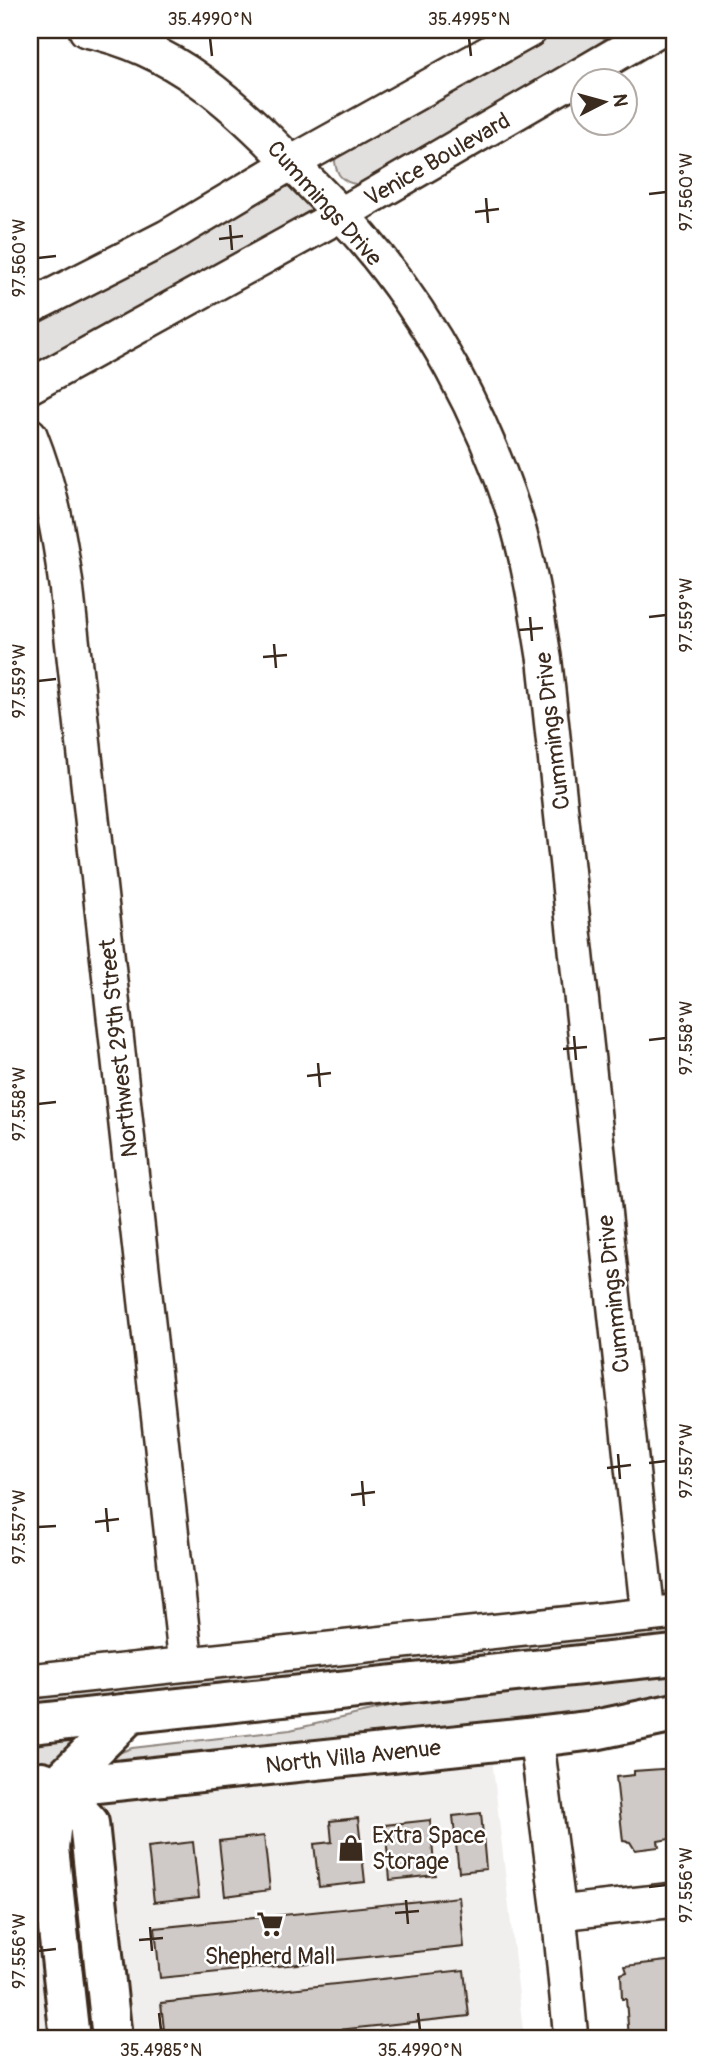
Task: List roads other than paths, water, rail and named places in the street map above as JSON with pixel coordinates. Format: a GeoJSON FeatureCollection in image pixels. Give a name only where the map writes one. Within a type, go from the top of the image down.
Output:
{"type":"FeatureCollection","features":[{"type":"Feature","properties":{"kind":"main road"},"geometry":{"type":"LineString","coordinates":[[30,1724],[675,1655]]}},
{"type":"Feature","properties":{"kind":"main road"},"geometry":{"type":"LineString","coordinates":[[38,1784],[130,1713]]}},
{"type":"Feature","properties":{"kind":"main road","name":"North Villa Avenue"},"geometry":{"type":"LineString","coordinates":[[38,1784],[536,1737],[596,1730],[675,1713]]}},
{"type":"Feature","properties":{"kind":"main road"},"geometry":{"type":"LineString","coordinates":[[38,1784],[50,1848],[70,2039]]}},
{"type":"Feature","properties":{"kind":"main road"},"geometry":{"type":"LineString","coordinates":[[38,1784],[89,1823],[112,2039]]}},
{"type":"Feature","properties":{"kind":"street","name":"Cummings Drive"},"geometry":{"type":"LineString","coordinates":[[86,30],[140,47],[188,73],[227,99],[364,240],[429,330],[463,390],[497,465],[527,564],[547,677],[662,1614]]}},
{"type":"Feature","properties":{"kind":"street"},"geometry":{"type":"LineString","coordinates":[[30,307],[167,237],[291,163],[530,30]]}},
{"type":"Feature","properties":{"kind":"street","name":"Venice Boulevard"},"geometry":{"type":"LineString","coordinates":[[30,386],[340,215],[658,30]]}},
{"type":"Feature","properties":{"kind":"street","name":"Northwest 29th Street"},"geometry":{"type":"LineString","coordinates":[[30,435],[58,523],[66,585],[186,1664]]}},
{"type":"Feature","properties":{"kind":"street"},"geometry":{"type":"LineString","coordinates":[[30,1681],[662,1614]]}},
{"type":"Feature","properties":{"kind":"street"},"geometry":{"type":"LineString","coordinates":[[536,1737],[559,1913],[571,2039]]}},
{"type":"Feature","properties":{"kind":"street"},"geometry":{"type":"LineString","coordinates":[[559,1913],[675,1900]]}},
{"type":"Feature","properties":{"kind":"place","name":"Extra Space Storage"},"geometry":{"type":"Point","coordinates":[351,1848]}},
{"type":"Feature","properties":{"kind":"place","name":"Shepherd Mall"},"geometry":{"type":"Point","coordinates":[270,1924]}}]}
